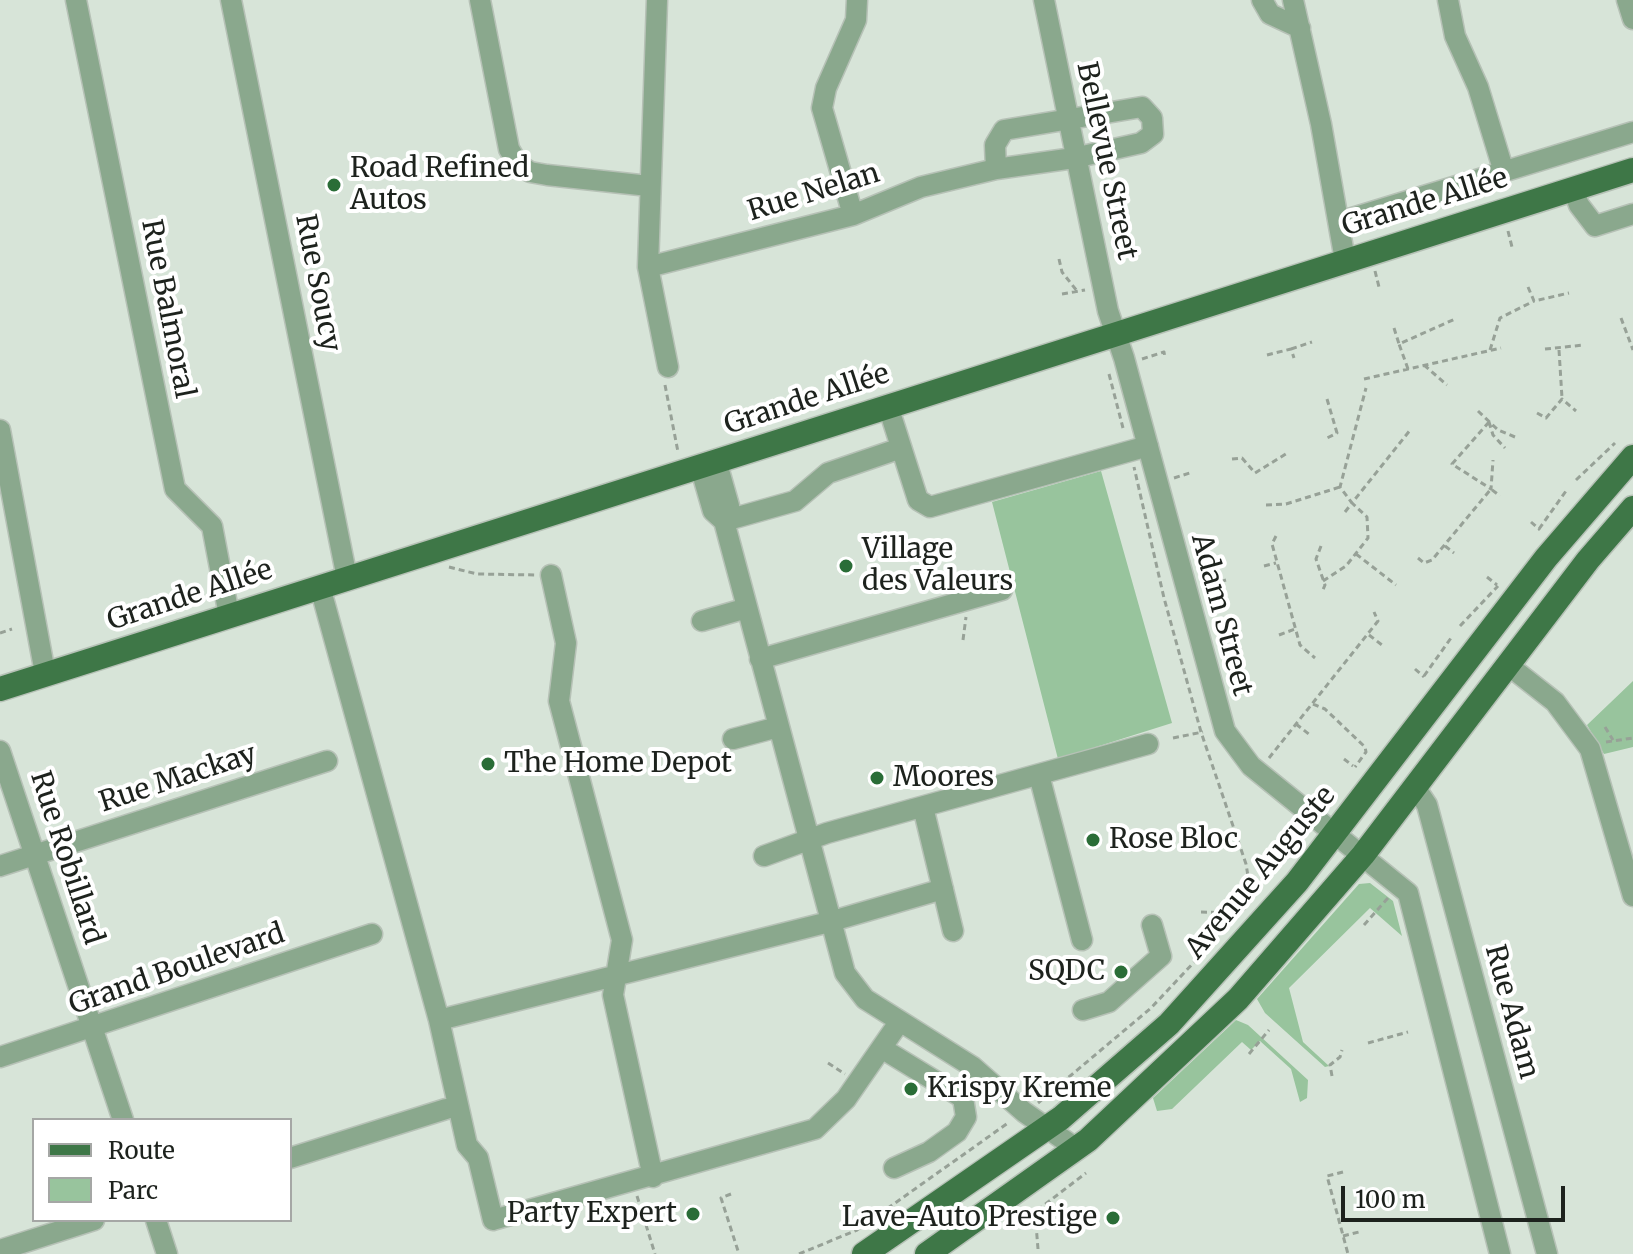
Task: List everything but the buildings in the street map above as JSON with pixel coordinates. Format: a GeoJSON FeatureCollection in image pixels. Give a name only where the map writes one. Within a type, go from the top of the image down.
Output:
{"type":"FeatureCollection","features":[{"type":"Feature","properties":{"kind":"main road","name":"Grande Allée"},"geometry":{"type":"LineString","coordinates":[[0,689],[320,587],[698,461],[888,406],[1633,170]]}},
{"type":"Feature","properties":{"kind":"main road","name":"Avenue Auguste"},"geometry":{"type":"LineString","coordinates":[[864,1254],[1087,1098],[1159,1035],[1250,935],[1336,833],[1546,558],[1623,450]]}},
{"type":"Feature","properties":{"kind":"main road"},"geometry":{"type":"LineString","coordinates":[[927,1254],[1077,1149],[1238,999],[1363,855],[1633,508]]}},
{"type":"Feature","properties":{"kind":"street","name":"Rue Balmoral"},"geometry":{"type":"LineString","coordinates":[[76,0],[175,489],[212,526],[229,615]]}},
{"type":"Feature","properties":{"kind":"street","name":"Rue Soucy"},"geometry":{"type":"LineString","coordinates":[[231,0],[347,578]]}},
{"type":"Feature","properties":{"kind":"street"},"geometry":{"type":"LineString","coordinates":[[480,0],[509,149],[518,164],[530,172],[547,175],[649,186]]}},
{"type":"Feature","properties":{"kind":"street"},"geometry":{"type":"LineString","coordinates":[[657,0],[648,267],[666,374]]}},
{"type":"Feature","properties":{"kind":"street"},"geometry":{"type":"LineString","coordinates":[[853,215],[822,108],[826,88],[856,20],[857,0]]}},
{"type":"Feature","properties":{"kind":"street","name":"Bellevue Street"},"geometry":{"type":"LineString","coordinates":[[1044,0],[1074,158],[1114,332]]}},
{"type":"Feature","properties":{"kind":"street"},"geometry":{"type":"LineString","coordinates":[[1262,0],[1270,14],[1300,28]]}},
{"type":"Feature","properties":{"kind":"street"},"geometry":{"type":"LineString","coordinates":[[1293,0],[1345,260]]}},
{"type":"Feature","properties":{"kind":"street"},"geometry":{"type":"LineString","coordinates":[[1448,0],[1455,36],[1478,87],[1504,172]]}},
{"type":"Feature","properties":{"kind":"street"},"geometry":{"type":"LineString","coordinates":[[1627,0],[1633,19]]}},
{"type":"Feature","properties":{"kind":"street","name":"Rue Nelan"},"geometry":{"type":"LineString","coordinates":[[648,267],[853,215],[921,187],[996,169],[1074,158],[1141,143],[1153,134],[1155,127],[1142,107],[1004,130],[995,145],[996,169]]}},
{"type":"Feature","properties":{"kind":"street"},"geometry":{"type":"LineString","coordinates":[[1339,222],[1633,132]]}},
{"type":"Feature","properties":{"kind":"street"},"geometry":{"type":"LineString","coordinates":[[1573,189],[1579,205],[1595,226],[1633,214]]}},
{"type":"Feature","properties":{"kind":"street","name":"Adam Street"},"geometry":{"type":"LineString","coordinates":[[1114,332],[1227,736],[1251,766],[1400,884]]}},
{"type":"Feature","properties":{"kind":"street"},"geometry":{"type":"LineString","coordinates":[[888,406],[918,500],[930,507],[1148,446]]}},
{"type":"Feature","properties":{"kind":"street"},"geometry":{"type":"LineString","coordinates":[[0,430],[45,673]]}},
{"type":"Feature","properties":{"kind":"street"},"geometry":{"type":"LineString","coordinates":[[724,521],[800,500],[828,473],[901,448]]}},
{"type":"Feature","properties":{"kind":"street"},"geometry":{"type":"LineString","coordinates":[[698,461],[729,506],[724,521],[837,953],[854,987],[900,1021],[973,1067],[1046,1128],[1077,1149]]}},
{"type":"Feature","properties":{"kind":"street"},"geometry":{"type":"LineString","coordinates":[[551,575],[566,643],[559,701],[622,940],[621,961],[615,976],[613,995],[643,1180]]}},
{"type":"Feature","properties":{"kind":"street"},"geometry":{"type":"LineString","coordinates":[[320,587],[439,1020],[467,1145],[478,1158],[493,1220],[815,1129],[846,1099],[900,1021]]}},
{"type":"Feature","properties":{"kind":"street"},"geometry":{"type":"LineString","coordinates":[[760,659],[1002,590]]}},
{"type":"Feature","properties":{"kind":"street"},"geometry":{"type":"LineString","coordinates":[[702,621],[747,608]]}},
{"type":"Feature","properties":{"kind":"street"},"geometry":{"type":"LineString","coordinates":[[1508,665],[1555,702],[1585,740],[1599,770],[1633,896]]}},
{"type":"Feature","properties":{"kind":"street"},"geometry":{"type":"LineString","coordinates":[[733,739],[778,727]]}},
{"type":"Feature","properties":{"kind":"street"},"geometry":{"type":"LineString","coordinates":[[764,856],[808,840],[1148,744]]}},
{"type":"Feature","properties":{"kind":"street","name":"Rue Robillard"},"geometry":{"type":"LineString","coordinates":[[0,751],[122,1118]]}},
{"type":"Feature","properties":{"kind":"street","name":"Rue Mackay"},"geometry":{"type":"LineString","coordinates":[[0,866],[327,761]]}},
{"type":"Feature","properties":{"kind":"street"},"geometry":{"type":"LineString","coordinates":[[1039,775],[1082,940]]}},
{"type":"Feature","properties":{"kind":"street","name":"Rue Adam"},"geometry":{"type":"LineString","coordinates":[[1415,787],[1427,805],[1547,1254]]}},
{"type":"Feature","properties":{"kind":"street"},"geometry":{"type":"LineString","coordinates":[[923,807],[953,931]]}},
{"type":"Feature","properties":{"kind":"street"},"geometry":{"type":"LineString","coordinates":[[1400,884],[1412,906],[1500,1254]]}},
{"type":"Feature","properties":{"kind":"street"},"geometry":{"type":"LineString","coordinates":[[439,1020],[829,922],[943,889]]}},
{"type":"Feature","properties":{"kind":"street"},"geometry":{"type":"LineString","coordinates":[[1083,1010],[1109,1002],[1161,956],[1152,925]]}},
{"type":"Feature","properties":{"kind":"street","name":"Grand Boulevard"},"geometry":{"type":"LineString","coordinates":[[0,1057],[372,934]]}},
{"type":"Feature","properties":{"kind":"street"},"geometry":{"type":"LineString","coordinates":[[883,1049],[963,1098],[966,1117],[957,1132],[929,1152],[894,1168]]}},
{"type":"Feature","properties":{"kind":"street"},"geometry":{"type":"LineString","coordinates":[[292,1157],[446,1109]]}},
{"type":"Feature","properties":{"kind":"street"},"geometry":{"type":"LineString","coordinates":[[0,1250],[88,1222]]}},
{"type":"Feature","properties":{"kind":"street"},"geometry":{"type":"LineString","coordinates":[[157,1222],[167,1254]]}},
{"type":"Feature","properties":{"kind":"path"},"geometry":{"type":"LineString","coordinates":[[1507,227],[1512,247]]}},
{"type":"Feature","properties":{"kind":"path"},"geometry":{"type":"LineString","coordinates":[[1059,259],[1062,272],[1077,291]]}},
{"type":"Feature","properties":{"kind":"path"},"geometry":{"type":"LineString","coordinates":[[1374,268],[1379,287]]}},
{"type":"Feature","properties":{"kind":"path"},"geometry":{"type":"LineString","coordinates":[[1528,287],[1534,301]]}},
{"type":"Feature","properties":{"kind":"path"},"geometry":{"type":"LineString","coordinates":[[1062,294],[1085,290]]}},
{"type":"Feature","properties":{"kind":"path"},"geometry":{"type":"LineString","coordinates":[[1490,350],[1500,318],[1534,301],[1569,293]]}},
{"type":"Feature","properties":{"kind":"path"},"geometry":{"type":"LineString","coordinates":[[1621,318],[1633,350]]}},
{"type":"Feature","properties":{"kind":"path"},"geometry":{"type":"LineString","coordinates":[[1399,344],[1455,319]]}},
{"type":"Feature","properties":{"kind":"path"},"geometry":{"type":"LineString","coordinates":[[1394,328],[1408,369]]}},
{"type":"Feature","properties":{"kind":"path"},"geometry":{"type":"LineString","coordinates":[[1267,355],[1312,342]]}},
{"type":"Feature","properties":{"kind":"path"},"geometry":{"type":"LineString","coordinates":[[1545,349],[1559,350],[1584,345]]}},
{"type":"Feature","properties":{"kind":"path"},"geometry":{"type":"LineString","coordinates":[[1153,346],[1156,355]]}},
{"type":"Feature","properties":{"kind":"path"},"geometry":{"type":"LineString","coordinates":[[1364,379],[1501,348]]}},
{"type":"Feature","properties":{"kind":"path"},"geometry":{"type":"LineString","coordinates":[[1291,349],[1294,358]]}},
{"type":"Feature","properties":{"kind":"path"},"geometry":{"type":"LineString","coordinates":[[1537,413],[1546,418],[1562,399],[1559,350]]}},
{"type":"Feature","properties":{"kind":"path"},"geometry":{"type":"LineString","coordinates":[[1139,360],[1164,352],[1165,358]]}},
{"type":"Feature","properties":{"kind":"path"},"geometry":{"type":"LineString","coordinates":[[1424,365],[1447,385]]}},
{"type":"Feature","properties":{"kind":"path"},"geometry":{"type":"LineString","coordinates":[[666,374],[698,461]]}},
{"type":"Feature","properties":{"kind":"path"},"geometry":{"type":"LineString","coordinates":[[1112,386],[1127,439]]}},
{"type":"Feature","properties":{"kind":"path"},"geometry":{"type":"LineString","coordinates":[[1340,487],[1366,388]]}},
{"type":"Feature","properties":{"kind":"path"},"geometry":{"type":"LineString","coordinates":[[1327,399],[1337,433],[1327,438]]}},
{"type":"Feature","properties":{"kind":"path"},"geometry":{"type":"LineString","coordinates":[[1562,399],[1576,411]]}},
{"type":"Feature","properties":{"kind":"path"},"geometry":{"type":"LineString","coordinates":[[1478,411],[1489,422],[1515,437]]}},
{"type":"Feature","properties":{"kind":"path"},"geometry":{"type":"LineString","coordinates":[[1489,422],[1493,435],[1505,448]]}},
{"type":"Feature","properties":{"kind":"path"},"geometry":{"type":"LineString","coordinates":[[1489,422],[1452,464],[1500,496]]}},
{"type":"Feature","properties":{"kind":"path"},"geometry":{"type":"LineString","coordinates":[[1345,512],[1411,429]]}},
{"type":"Feature","properties":{"kind":"path"},"geometry":{"type":"LineString","coordinates":[[1576,480],[1623,450],[1608,437]]}},
{"type":"Feature","properties":{"kind":"path"},"geometry":{"type":"LineString","coordinates":[[1232,459],[1242,458],[1255,473],[1289,452]]}},
{"type":"Feature","properties":{"kind":"path"},"geometry":{"type":"LineString","coordinates":[[1418,558],[1424,563],[1432,560],[1491,489],[1493,460]]}},
{"type":"Feature","properties":{"kind":"path","name":"Adam Street"},"geometry":{"type":"LineString","coordinates":[[1132,461],[1201,732],[1248,874],[1251,894],[1245,908]]}},
{"type":"Feature","properties":{"kind":"path"},"geometry":{"type":"LineString","coordinates":[[1170,480],[1193,472]]}},
{"type":"Feature","properties":{"kind":"path"},"geometry":{"type":"LineString","coordinates":[[1323,581],[1340,572],[1370,531],[1367,517],[1340,487]]}},
{"type":"Feature","properties":{"kind":"path"},"geometry":{"type":"LineString","coordinates":[[1266,505],[1286,504],[1340,487]]}},
{"type":"Feature","properties":{"kind":"path"},"geometry":{"type":"LineString","coordinates":[[1539,529],[1554,513],[1555,503],[1566,491]]}},
{"type":"Feature","properties":{"kind":"path"},"geometry":{"type":"LineString","coordinates":[[1531,522],[1546,535]]}},
{"type":"Feature","properties":{"kind":"path"},"geometry":{"type":"LineString","coordinates":[[1276,536],[1272,544],[1300,645],[1315,658]]}},
{"type":"Feature","properties":{"kind":"path"},"geometry":{"type":"LineString","coordinates":[[1444,545],[1454,553]]}},
{"type":"Feature","properties":{"kind":"path"},"geometry":{"type":"LineString","coordinates":[[1321,546],[1316,559],[1323,581],[1322,592]]}},
{"type":"Feature","properties":{"kind":"path"},"geometry":{"type":"LineString","coordinates":[[1356,554],[1396,585]]}},
{"type":"Feature","properties":{"kind":"path"},"geometry":{"type":"LineString","coordinates":[[1264,566],[1277,563]]}},
{"type":"Feature","properties":{"kind":"path"},"geometry":{"type":"LineString","coordinates":[[438,569],[551,575]]}},
{"type":"Feature","properties":{"kind":"path"},"geometry":{"type":"LineString","coordinates":[[1487,577],[1504,590]]}},
{"type":"Feature","properties":{"kind":"path"},"geometry":{"type":"LineString","coordinates":[[1200,588],[1226,580]]}},
{"type":"Feature","properties":{"kind":"path"},"geometry":{"type":"LineString","coordinates":[[1460,626],[1498,586]]}},
{"type":"Feature","properties":{"kind":"path"},"geometry":{"type":"LineString","coordinates":[[1267,761],[1378,621],[1374,612]]}},
{"type":"Feature","properties":{"kind":"path"},"geometry":{"type":"LineString","coordinates":[[0,633],[12,629]]}},
{"type":"Feature","properties":{"kind":"path"},"geometry":{"type":"LineString","coordinates":[[1279,635],[1295,629]]}},
{"type":"Feature","properties":{"kind":"path"},"geometry":{"type":"LineString","coordinates":[[1368,634],[1382,645]]}},
{"type":"Feature","properties":{"kind":"path"},"geometry":{"type":"LineString","coordinates":[[1424,676],[1451,638]]}},
{"type":"Feature","properties":{"kind":"path"},"geometry":{"type":"LineString","coordinates":[[1218,656],[1241,648]]}},
{"type":"Feature","properties":{"kind":"path"},"geometry":{"type":"LineString","coordinates":[[1415,669],[1433,684]]}},
{"type":"Feature","properties":{"kind":"path"},"geometry":{"type":"LineString","coordinates":[[1312,704],[1325,709],[1365,747],[1366,752],[1355,767]]}},
{"type":"Feature","properties":{"kind":"path"},"geometry":{"type":"LineString","coordinates":[[1296,724],[1310,735]]}},
{"type":"Feature","properties":{"kind":"path"},"geometry":{"type":"LineString","coordinates":[[1605,727],[1613,740]]}},
{"type":"Feature","properties":{"kind":"path"},"geometry":{"type":"LineString","coordinates":[[1173,738],[1201,732]]}},
{"type":"Feature","properties":{"kind":"path"},"geometry":{"type":"LineString","coordinates":[[1599,744],[1633,738]]}},
{"type":"Feature","properties":{"kind":"path"},"geometry":{"type":"LineString","coordinates":[[1344,759],[1364,774]]}},
{"type":"Feature","properties":{"kind":"path"},"geometry":{"type":"LineString","coordinates":[[1364,925],[1400,884]]}},
{"type":"Feature","properties":{"kind":"path","name":"Avenue Auguste"},"geometry":{"type":"LineString","coordinates":[[1047,1097],[1139,1019],[1245,908]]}},
{"type":"Feature","properties":{"kind":"path"},"geometry":{"type":"LineString","coordinates":[[1201,912],[1241,913]]}},
{"type":"Feature","properties":{"kind":"path"},"geometry":{"type":"LineString","coordinates":[[1249,1054],[1269,1030]]}},
{"type":"Feature","properties":{"kind":"path"},"geometry":{"type":"LineString","coordinates":[[1368,1043],[1408,1032]]}},
{"type":"Feature","properties":{"kind":"path"},"geometry":{"type":"LineString","coordinates":[[1332,1076],[1330,1065],[1340,1057],[1342,1050]]}},
{"type":"Feature","properties":{"kind":"path"},"geometry":{"type":"LineString","coordinates":[[799,1254],[857,1230],[1004,1126]]}},
{"type":"Feature","properties":{"kind":"path"},"geometry":{"type":"LineString","coordinates":[[1343,1172],[1327,1176],[1343,1246],[1348,1254]]}},
{"type":"Feature","properties":{"kind":"path"},"geometry":{"type":"LineString","coordinates":[[1038,1249],[1035,1212],[1086,1173]]}},
{"type":"Feature","properties":{"kind":"path"},"geometry":{"type":"LineString","coordinates":[[643,1180],[655,1254]]}},
{"type":"Feature","properties":{"kind":"path"},"geometry":{"type":"LineString","coordinates":[[731,1194],[721,1198],[739,1254]]}},
{"type":"Feature","properties":{"kind":"path"},"geometry":{"type":"LineString","coordinates":[[1330,1210],[1336,1209]]}},
{"type":"Feature","properties":{"kind":"path"},"geometry":{"type":"LineString","coordinates":[[1343,1236],[1359,1232]]}},
{"type":"Feature","properties":{"kind":"green space"},"geometry":{"type":"Polygon","coordinates":[[[1101,471],[1172,723],[1058,759],[992,502],[1101,471]]]}},
{"type":"Feature","properties":{"kind":"green space"},"geometry":{"type":"Polygon","coordinates":[[[1633,681],[1633,747],[1604,754],[1587,725],[1633,681]]]}},
{"type":"Feature","properties":{"kind":"green space"},"geometry":{"type":"Polygon","coordinates":[[[1370,883],[1393,901],[1402,936],[1370,908],[1289,988],[1303,1042],[1329,1066],[1325,1067],[1265,1013],[1257,999],[1359,884],[1370,883]]]}},
{"type":"Feature","properties":{"kind":"green space"},"geometry":{"type":"Polygon","coordinates":[[[1236,1020],[1248,1025],[1308,1080],[1307,1098],[1300,1102],[1291,1069],[1260,1041],[1251,1050],[1242,1042],[1172,1109],[1157,1111],[1153,1098],[1236,1020]]]}},
{"type":"Feature","properties":{"kind":"place","name":"Road Refined Autos"},"geometry":{"type":"Point","coordinates":[334,185]}},
{"type":"Feature","properties":{"kind":"place","name":"Village des Valeurs"},"geometry":{"type":"Point","coordinates":[846,566]}},
{"type":"Feature","properties":{"kind":"place","name":"The Home Depot"},"geometry":{"type":"Point","coordinates":[488,764]}},
{"type":"Feature","properties":{"kind":"place","name":"Moores"},"geometry":{"type":"Point","coordinates":[877,778]}},
{"type":"Feature","properties":{"kind":"place","name":"Rose Bloc"},"geometry":{"type":"Point","coordinates":[1093,840]}},
{"type":"Feature","properties":{"kind":"place","name":"SQDC"},"geometry":{"type":"Point","coordinates":[1121,972]}},
{"type":"Feature","properties":{"kind":"place","name":"Krispy Kreme"},"geometry":{"type":"Point","coordinates":[911,1089]}},
{"type":"Feature","properties":{"kind":"place","name":"Party Expert"},"geometry":{"type":"Point","coordinates":[693,1214]}},
{"type":"Feature","properties":{"kind":"place","name":"Lave-Auto Prestige"},"geometry":{"type":"Point","coordinates":[1113,1218]}}]}
